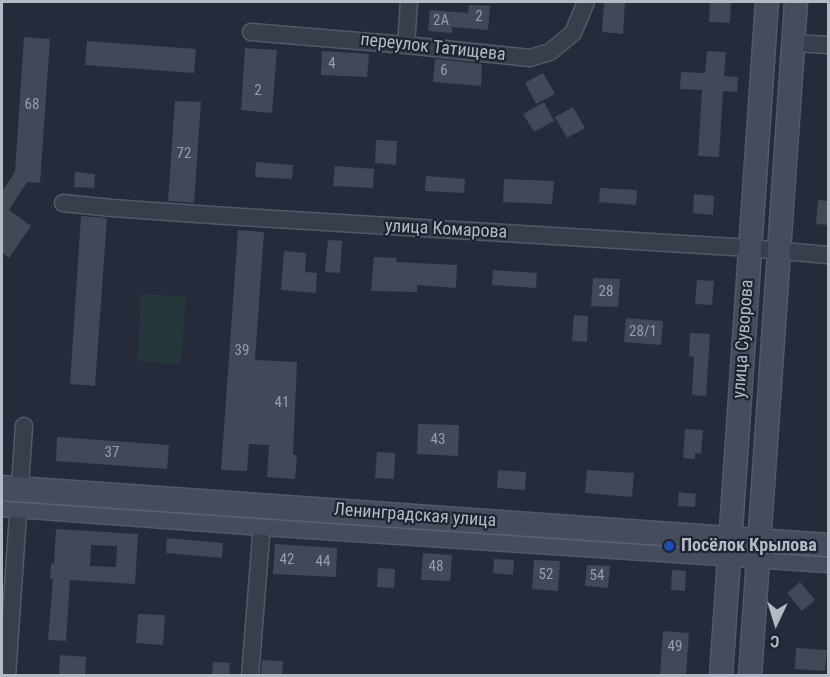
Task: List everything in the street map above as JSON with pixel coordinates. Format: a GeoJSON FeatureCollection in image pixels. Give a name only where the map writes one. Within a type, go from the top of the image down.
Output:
{"type":"FeatureCollection","features":[{"type":"Feature","properties":{"kind":"main road","name":"улица Суворова"},"geometry":{"type":"LineString","coordinates":[[720,675],[767,2]]}},
{"type":"Feature","properties":{"kind":"main road","name":"улица Суворова"},"geometry":{"type":"LineString","coordinates":[[750,675],[796,2]]}},
{"type":"Feature","properties":{"kind":"main road","name":"Ленинградская улица"},"geometry":{"type":"LineString","coordinates":[[11,497],[262,524],[730,545]]}},
{"type":"Feature","properties":{"kind":"main road","name":"Ленинградская улица"},"geometry":{"type":"LineString","coordinates":[[11,497],[730,545],[828,561]]}},
{"type":"Feature","properties":{"kind":"main road","name":"Ленинградская улица"},"geometry":{"type":"LineString","coordinates":[[759,548],[828,544]]}},
{"type":"Feature","properties":{"kind":"street"},"geometry":{"type":"LineString","coordinates":[[406,45],[409,2]]}},
{"type":"Feature","properties":{"kind":"street","name":"переулок Татищева"},"geometry":{"type":"LineString","coordinates":[[250,32],[530,58],[550,52],[573,33],[586,2]]}},
{"type":"Feature","properties":{"kind":"street"},"geometry":{"type":"LineString","coordinates":[[794,43],[828,45]]}},
{"type":"Feature","properties":{"kind":"street","name":"улица Комарова"},"geometry":{"type":"LineString","coordinates":[[63,203],[226,216],[750,248],[828,255]]}},
{"type":"Feature","properties":{"kind":"street"},"geometry":{"type":"LineString","coordinates":[[7,675],[11,497],[24,426]]}},
{"type":"Feature","properties":{"kind":"street"},"geometry":{"type":"LineString","coordinates":[[250,675],[262,524]]}},
{"type":"Feature","properties":{"kind":"shaded area"},"geometry":{"type":"Polygon","coordinates":[[[141,294],[186,296],[181,364],[137,361],[141,294]]]}},
{"type":"Feature","properties":{"kind":"building"},"geometry":{"type":"Polygon","coordinates":[[[604,2],[625,2],[623,34],[602,32],[604,2]]]}},
{"type":"Feature","properties":{"kind":"building"},"geometry":{"type":"Polygon","coordinates":[[[710,2],[731,2],[730,23],[709,22],[710,2]]]}},
{"type":"Feature","properties":{"kind":"building"},"geometry":{"type":"Polygon","coordinates":[[[469,5],[490,6],[488,30],[452,27],[452,33],[428,31],[430,10],[468,13],[469,5]]]}},
{"type":"Feature","properties":{"kind":"building"},"geometry":{"type":"Polygon","coordinates":[[[24,37],[50,39],[40,183],[27,182],[9,210],[31,226],[9,258],[2,252],[2,191],[15,172],[24,37]]]}},
{"type":"Feature","properties":{"kind":"building"},"geometry":{"type":"Polygon","coordinates":[[[87,41],[196,49],[194,73],[85,65],[87,41]]]}},
{"type":"Feature","properties":{"kind":"building"},"geometry":{"type":"Polygon","coordinates":[[[245,48],[277,50],[272,113],[241,110],[245,48]]]}},
{"type":"Feature","properties":{"kind":"building"},"geometry":{"type":"Polygon","coordinates":[[[322,51],[369,54],[367,77],[321,75],[322,51]]]}},
{"type":"Feature","properties":{"kind":"building"},"geometry":{"type":"Polygon","coordinates":[[[707,51],[726,52],[724,76],[738,77],[737,92],[723,91],[719,157],[698,156],[702,90],[680,89],[681,72],[705,73],[707,51]]]}},
{"type":"Feature","properties":{"kind":"building"},"geometry":{"type":"Polygon","coordinates":[[[435,59],[482,64],[481,86],[433,82],[435,59]]]}},
{"type":"Feature","properties":{"kind":"building"},"geometry":{"type":"Polygon","coordinates":[[[543,73],[555,94],[536,104],[525,83],[543,73]]]}},
{"type":"Feature","properties":{"kind":"building"},"geometry":{"type":"Polygon","coordinates":[[[175,101],[201,102],[194,203],[168,201],[175,101]]]}},
{"type":"Feature","properties":{"kind":"building"},"geometry":{"type":"Polygon","coordinates":[[[544,102],[554,121],[534,132],[523,114],[544,102]]]}},
{"type":"Feature","properties":{"kind":"building"},"geometry":{"type":"Polygon","coordinates":[[[573,107],[585,128],[567,138],[555,117],[573,107]]]}},
{"type":"Feature","properties":{"kind":"building"},"geometry":{"type":"Polygon","coordinates":[[[376,140],[397,141],[396,165],[375,163],[376,140]]]}},
{"type":"Feature","properties":{"kind":"building"},"geometry":{"type":"Polygon","coordinates":[[[256,162],[293,165],[292,179],[255,177],[256,162]]]}},
{"type":"Feature","properties":{"kind":"building"},"geometry":{"type":"Polygon","coordinates":[[[335,166],[374,169],[373,188],[333,186],[335,166]]]}},
{"type":"Feature","properties":{"kind":"building"},"geometry":{"type":"Polygon","coordinates":[[[75,172],[95,174],[94,188],[74,187],[75,172]]]}},
{"type":"Feature","properties":{"kind":"building"},"geometry":{"type":"Polygon","coordinates":[[[426,176],[465,179],[464,193],[425,191],[426,176]]]}},
{"type":"Feature","properties":{"kind":"building"},"geometry":{"type":"Polygon","coordinates":[[[504,179],[554,181],[552,204],[503,202],[504,179]]]}},
{"type":"Feature","properties":{"kind":"building"},"geometry":{"type":"Polygon","coordinates":[[[600,188],[637,190],[636,205],[599,202],[600,188]]]}},
{"type":"Feature","properties":{"kind":"building"},"geometry":{"type":"Polygon","coordinates":[[[694,194],[714,196],[713,215],[693,213],[694,194]]]}},
{"type":"Feature","properties":{"kind":"building"},"geometry":{"type":"Polygon","coordinates":[[[818,200],[828,201],[828,225],[816,224],[818,200]]]}},
{"type":"Feature","properties":{"kind":"building"},"geometry":{"type":"Polygon","coordinates":[[[81,216],[107,218],[95,386],[70,384],[81,216]]]}},
{"type":"Feature","properties":{"kind":"building"},"geometry":{"type":"Polygon","coordinates":[[[238,230],[264,232],[255,360],[297,362],[293,455],[297,455],[295,479],[267,477],[269,445],[249,444],[247,471],[221,470],[238,230]]]}},
{"type":"Feature","properties":{"kind":"building"},"geometry":{"type":"Polygon","coordinates":[[[328,240],[342,241],[340,273],[325,272],[328,240]]]}},
{"type":"Feature","properties":{"kind":"building"},"geometry":{"type":"Polygon","coordinates":[[[284,251],[306,253],[305,272],[317,273],[316,293],[281,290],[284,251]]]}},
{"type":"Feature","properties":{"kind":"building"},"geometry":{"type":"Polygon","coordinates":[[[374,257],[397,258],[396,262],[457,265],[456,288],[417,285],[417,292],[371,291],[374,257]]]}},
{"type":"Feature","properties":{"kind":"building"},"geometry":{"type":"Polygon","coordinates":[[[493,270],[537,273],[536,288],[492,285],[493,270]]]}},
{"type":"Feature","properties":{"kind":"building"},"geometry":{"type":"Polygon","coordinates":[[[593,278],[620,279],[618,307],[591,306],[593,278]]]}},
{"type":"Feature","properties":{"kind":"building"},"geometry":{"type":"Polygon","coordinates":[[[697,280],[714,281],[712,305],[695,304],[697,280]]]}},
{"type":"Feature","properties":{"kind":"building"},"geometry":{"type":"Polygon","coordinates":[[[574,315],[588,316],[587,342],[572,341],[574,315]]]}},
{"type":"Feature","properties":{"kind":"building"},"geometry":{"type":"Polygon","coordinates":[[[626,318],[663,321],[661,345],[624,342],[626,318]]]}},
{"type":"Feature","properties":{"kind":"building"},"geometry":{"type":"Polygon","coordinates":[[[690,333],[710,334],[706,396],[692,395],[694,357],[689,356],[690,333]]]}},
{"type":"Feature","properties":{"kind":"building"},"geometry":{"type":"Polygon","coordinates":[[[418,424],[459,425],[458,456],[417,454],[418,424]]]}},
{"type":"Feature","properties":{"kind":"building"},"geometry":{"type":"Polygon","coordinates":[[[685,429],[703,430],[701,454],[695,453],[695,459],[683,458],[685,429]]]}},
{"type":"Feature","properties":{"kind":"building"},"geometry":{"type":"Polygon","coordinates":[[[57,437],[169,445],[167,469],[56,461],[57,437]]]}},
{"type":"Feature","properties":{"kind":"building"},"geometry":{"type":"Polygon","coordinates":[[[377,452],[395,453],[394,479],[375,478],[377,452]]]}},
{"type":"Feature","properties":{"kind":"building"},"geometry":{"type":"Polygon","coordinates":[[[498,470],[526,472],[525,490],[497,488],[498,470]]]}},
{"type":"Feature","properties":{"kind":"building"},"geometry":{"type":"Polygon","coordinates":[[[587,470],[634,473],[632,497],[585,493],[587,470]]]}},
{"type":"Feature","properties":{"kind":"building"},"geometry":{"type":"Polygon","coordinates":[[[679,492],[696,494],[695,507],[678,506],[679,492]]]}},
{"type":"Feature","properties":{"kind":"building"},"geometry":{"type":"Polygon","coordinates":[[[56,529],[138,534],[135,584],[70,580],[66,641],[48,640],[53,579],[50,579],[51,563],[54,564],[56,529]],[[91,545],[90,566],[116,567],[117,546],[91,545]]]}},
{"type":"Feature","properties":{"kind":"building"},"geometry":{"type":"Polygon","coordinates":[[[167,538],[223,543],[222,558],[166,553],[167,538]]]}},
{"type":"Feature","properties":{"kind":"building"},"geometry":{"type":"Polygon","coordinates":[[[275,544],[337,548],[336,577],[273,574],[275,544]]]}},
{"type":"Feature","properties":{"kind":"building"},"geometry":{"type":"Polygon","coordinates":[[[423,553],[452,555],[450,581],[421,580],[423,553]]]}},
{"type":"Feature","properties":{"kind":"building"},"geometry":{"type":"Polygon","coordinates":[[[494,559],[514,560],[513,575],[493,573],[494,559]]]}},
{"type":"Feature","properties":{"kind":"building"},"geometry":{"type":"Polygon","coordinates":[[[534,560],[560,561],[558,591],[532,589],[534,560]]]}},
{"type":"Feature","properties":{"kind":"building"},"geometry":{"type":"Polygon","coordinates":[[[587,565],[610,566],[608,588],[585,586],[587,565]]]}},
{"type":"Feature","properties":{"kind":"building"},"geometry":{"type":"Polygon","coordinates":[[[378,568],[395,569],[394,588],[377,587],[378,568]]]}},
{"type":"Feature","properties":{"kind":"building"},"geometry":{"type":"Polygon","coordinates":[[[672,570],[686,571],[685,591],[671,590],[672,570]]]}},
{"type":"Feature","properties":{"kind":"building"},"geometry":{"type":"Polygon","coordinates":[[[800,582],[815,600],[802,611],[787,593],[800,582]]]}},
{"type":"Feature","properties":{"kind":"building"},"geometry":{"type":"Polygon","coordinates":[[[138,614],[165,615],[163,645],[136,643],[138,614]]]}},
{"type":"Feature","properties":{"kind":"building"},"geometry":{"type":"Polygon","coordinates":[[[663,631],[689,633],[686,675],[660,675],[663,631]]]}},
{"type":"Feature","properties":{"kind":"building"},"geometry":{"type":"Polygon","coordinates":[[[796,648],[827,650],[825,671],[795,669],[796,648]]]}},
{"type":"Feature","properties":{"kind":"building"},"geometry":{"type":"Polygon","coordinates":[[[60,655],[86,657],[85,675],[59,675],[60,655]]]}},
{"type":"Feature","properties":{"kind":"building"},"geometry":{"type":"Polygon","coordinates":[[[262,660],[283,661],[282,675],[261,675],[262,660]]]}},
{"type":"Feature","properties":{"kind":"building"},"geometry":{"type":"Polygon","coordinates":[[[213,662],[230,663],[229,675],[212,675],[213,662]]]}},
{"type":"Feature","properties":{"kind":"tram line"},"geometry":{"type":"LineString","coordinates":[[2,501],[828,557]]}},
{"type":"Feature","properties":{"kind":"place","name":"Посёлок Крылова"},"geometry":{"type":"Point","coordinates":[669,546]}}]}
